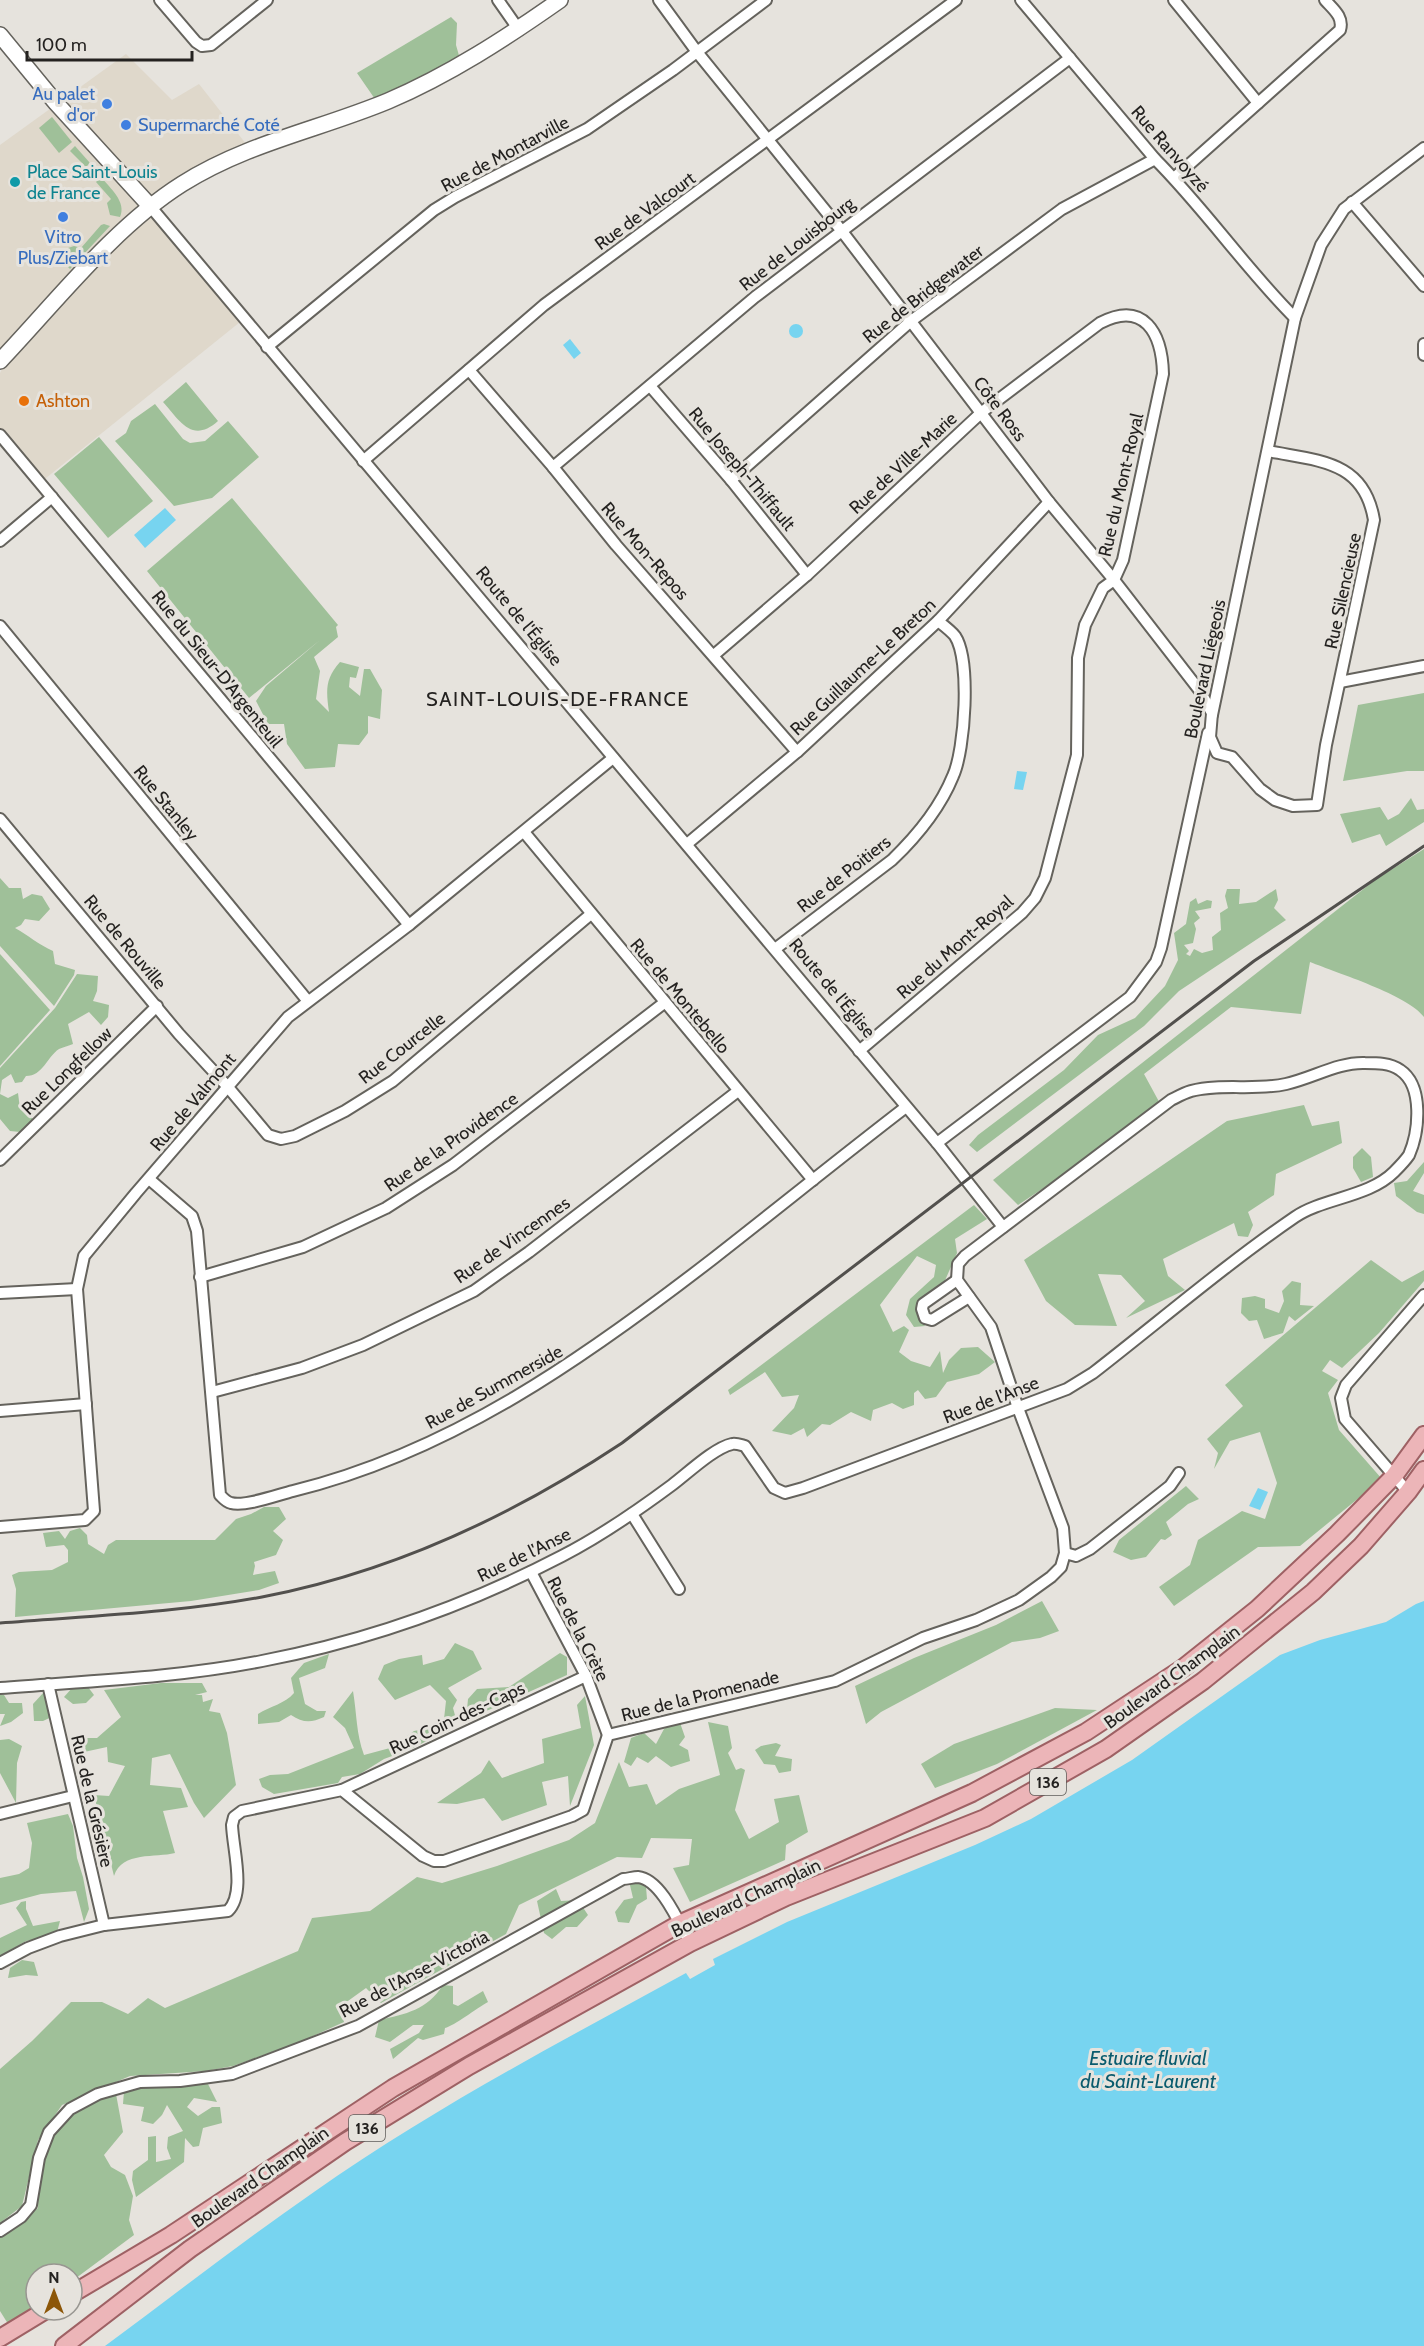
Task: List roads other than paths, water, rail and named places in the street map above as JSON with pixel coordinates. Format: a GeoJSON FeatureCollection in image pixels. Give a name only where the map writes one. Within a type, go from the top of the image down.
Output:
{"type":"FeatureCollection","features":[{"type":"Feature","properties":{"kind":"main road","name":"Boulevard Champlain"},"geometry":{"type":"LineString","coordinates":[[84,2287],[171,2235],[403,2082],[679,1924],[972,1793],[1086,1732],[1183,1668],[1257,1609],[1330,1542],[1394,1476],[1424,1434]]}},
{"type":"Feature","properties":{"kind":"main road","name":"Boulevard Champlain"},"geometry":{"type":"LineString","coordinates":[[64,2346],[190,2249],[345,2142],[469,2066],[690,1943],[786,1897],[984,1818],[1106,1749],[1243,1650],[1314,1592],[1360,1546],[1408,1492],[1424,1470]]}},
{"type":"Feature","properties":{"kind":"main road"},"geometry":{"type":"LineString","coordinates":[[0,2338],[26,2322]]}},
{"type":"Feature","properties":{"kind":"street"},"geometry":{"type":"LineString","coordinates":[[160,0],[202,46],[211,45],[267,0]]}},
{"type":"Feature","properties":{"kind":"street"},"geometry":{"type":"LineString","coordinates":[[498,0],[519,30]]}},
{"type":"Feature","properties":{"kind":"street"},"geometry":{"type":"LineString","coordinates":[[0,361],[125,227],[183,183],[225,160],[288,135],[387,101],[433,79],[519,30],[560,0]]}},
{"type":"Feature","properties":{"kind":"street","name":"Côte Ross"},"geometry":{"type":"LineString","coordinates":[[659,0],[697,52],[841,230],[1049,502],[1114,580],[1200,691],[1212,713],[1210,737],[1217,753],[1232,757],[1260,789],[1275,800],[1293,806],[1317,805]]}},
{"type":"Feature","properties":{"kind":"street","name":"Rue de Montarville"},"geometry":{"type":"LineString","coordinates":[[267,347],[434,210],[587,129],[697,52],[766,0]]}},
{"type":"Feature","properties":{"kind":"street","name":"Rue de Valcourt"},"geometry":{"type":"LineString","coordinates":[[363,461],[544,305],[956,0]]}},
{"type":"Feature","properties":{"kind":"street","name":"Rue Ranvoyzé"},"geometry":{"type":"LineString","coordinates":[[1021,0],[1272,295],[1295,318]]}},
{"type":"Feature","properties":{"kind":"street"},"geometry":{"type":"LineString","coordinates":[[1174,0],[1258,103]]}},
{"type":"Feature","properties":{"kind":"street"},"geometry":{"type":"LineString","coordinates":[[1174,178],[1340,30],[1340,17],[1325,0]]}},
{"type":"Feature","properties":{"kind":"street","name":"Route de l'Église"},"geometry":{"type":"LineString","coordinates":[[0,35],[56,103],[150,206],[687,844],[937,1143],[1003,1227]]}},
{"type":"Feature","properties":{"kind":"street","name":"Rue de Louisbourg"},"geometry":{"type":"LineString","coordinates":[[553,467],[754,297],[1070,58]]}},
{"type":"Feature","properties":{"kind":"street","name":"Boulevard Liégeois"},"geometry":{"type":"LineString","coordinates":[[937,1143],[1130,997],[1156,962],[1161,948],[1212,713],[1295,318],[1321,245],[1344,209],[1424,148]]}},
{"type":"Feature","properties":{"kind":"street","name":"Rue de Bridgewater"},"geometry":{"type":"LineString","coordinates":[[731,480],[911,321],[1062,209],[1155,159]]}},
{"type":"Feature","properties":{"kind":"street"},"geometry":{"type":"LineString","coordinates":[[1352,202],[1424,286]]}},
{"type":"Feature","properties":{"kind":"street","name":"Rue de Ville-Marie"},"geometry":{"type":"LineString","coordinates":[[714,655],[807,575],[982,412],[1100,323],[1114,316],[1127,314]]}},
{"type":"Feature","properties":{"kind":"street","name":"Rue du Mont-Royal"},"geometry":{"type":"LineString","coordinates":[[859,1051],[1022,913],[1035,898],[1045,878],[1077,755],[1078,658],[1085,625],[1103,588],[1114,580],[1123,560],[1163,374],[1161,347],[1156,334],[1148,325],[1127,314]]}},
{"type":"Feature","properties":{"kind":"street"},"geometry":{"type":"LineString","coordinates":[[1424,344],[1424,355]]}},
{"type":"Feature","properties":{"kind":"street","name":"Rue Mon-Repos"},"geometry":{"type":"LineString","coordinates":[[469,370],[553,467],[616,545],[796,752]]}},
{"type":"Feature","properties":{"kind":"street","name":"Rue Joseph-Thiffault"},"geometry":{"type":"LineString","coordinates":[[650,386],[731,480],[807,575]]}},
{"type":"Feature","properties":{"kind":"street","name":"Rue du Sieur-D'Argenteuil"},"geometry":{"type":"LineString","coordinates":[[0,435],[409,925]]}},
{"type":"Feature","properties":{"kind":"street","name":"Rue Silencieuse"},"geometry":{"type":"LineString","coordinates":[[1268,451],[1324,462],[1340,468],[1360,482],[1371,502],[1374,520],[1326,746],[1317,805]]}},
{"type":"Feature","properties":{"kind":"street"},"geometry":{"type":"LineString","coordinates":[[0,541],[52,497]]}},
{"type":"Feature","properties":{"kind":"street","name":"Rue Guillaume-Le Breton"},"geometry":{"type":"LineString","coordinates":[[687,844],[796,752],[938,621],[1049,502]]}},
{"type":"Feature","properties":{"kind":"street","name":"Rue de Poitiers"},"geometry":{"type":"LineString","coordinates":[[775,949],[892,860],[909,844],[940,803],[954,774],[960,749],[964,686],[963,659],[955,637],[938,621]]}},
{"type":"Feature","properties":{"kind":"street","name":"Rue Stanley"},"geometry":{"type":"LineString","coordinates":[[0,626],[307,1000]]}},
{"type":"Feature","properties":{"kind":"street"},"geometry":{"type":"LineString","coordinates":[[1340,682],[1424,666]]}},
{"type":"Feature","properties":{"kind":"street","name":"Rue de Valmont"},"geometry":{"type":"LineString","coordinates":[[0,1527],[85,1520],[94,1511],[77,1289],[84,1256],[288,1017],[307,1000],[409,925],[613,758]]}},
{"type":"Feature","properties":{"kind":"street","name":"Rue de Rouville"},"geometry":{"type":"LineString","coordinates":[[0,819],[179,1034],[227,1086]]}},
{"type":"Feature","properties":{"kind":"street","name":"Rue de Montebello"},"geometry":{"type":"LineString","coordinates":[[524,832],[813,1180]]}},
{"type":"Feature","properties":{"kind":"street","name":"Rue Courcelle"},"geometry":{"type":"LineString","coordinates":[[227,1086],[268,1135],[281,1139],[295,1136],[345,1111],[393,1081],[591,914]]}},
{"type":"Feature","properties":{"kind":"street","name":"Rue de la Providence"},"geometry":{"type":"LineString","coordinates":[[200,1277],[303,1247],[386,1208],[453,1165],[664,1003]]}},
{"type":"Feature","properties":{"kind":"street","name":"Rue Longfellow"},"geometry":{"type":"LineString","coordinates":[[0,1160],[158,1006]]}},
{"type":"Feature","properties":{"kind":"street","name":"Rue de l'Anse"},"geometry":{"type":"LineString","coordinates":[[0,1688],[194,1672],[262,1661],[329,1646],[412,1621],[531,1572],[578,1548],[632,1515],[716,1452],[734,1443],[745,1446],[774,1488],[785,1493],[1067,1389],[1093,1373],[1297,1216],[1363,1190],[1391,1174],[1408,1157],[1416,1133],[1418,1111],[1414,1089],[1401,1070],[1382,1063],[1360,1062],[1286,1084],[1252,1089],[1216,1088],[1191,1091],[1171,1100],[964,1256],[958,1264],[957,1280]]}},
{"type":"Feature","properties":{"kind":"street","name":"Rue de Vincennes"},"geometry":{"type":"LineString","coordinates":[[212,1392],[302,1368],[419,1319],[474,1291],[529,1252],[738,1091]]}},
{"type":"Feature","properties":{"kind":"street","name":"Rue de Summerside"},"geometry":{"type":"LineString","coordinates":[[149,1179],[192,1216],[197,1231],[220,1495],[228,1503],[240,1504],[301,1489],[378,1464],[445,1436],[576,1360],[641,1314],[906,1107]]}},
{"type":"Feature","properties":{"kind":"street"},"geometry":{"type":"LineString","coordinates":[[969,1297],[932,1320],[925,1318],[922,1310],[923,1304],[957,1280],[992,1327],[1018,1408],[1063,1528],[1065,1553],[1076,1556],[1090,1549],[1170,1486],[1179,1473]]}},
{"type":"Feature","properties":{"kind":"street"},"geometry":{"type":"LineString","coordinates":[[0,1293],[77,1289]]}},
{"type":"Feature","properties":{"kind":"street"},"geometry":{"type":"LineString","coordinates":[[1408,1492],[1345,1419],[1341,1398],[1346,1384],[1424,1295]]}},
{"type":"Feature","properties":{"kind":"street"},"geometry":{"type":"LineString","coordinates":[[0,1411],[86,1404]]}},
{"type":"Feature","properties":{"kind":"street"},"geometry":{"type":"LineString","coordinates":[[632,1515],[679,1589]]}},
{"type":"Feature","properties":{"kind":"street","name":"Rue de la Promenade"},"geometry":{"type":"LineString","coordinates":[[342,1790],[423,1856],[434,1861],[444,1861],[583,1810],[608,1735],[835,1680],[924,1638],[976,1620],[1020,1600],[1061,1567],[1065,1553]]}},
{"type":"Feature","properties":{"kind":"street","name":"Rue de la Crète"},"geometry":{"type":"LineString","coordinates":[[531,1572],[586,1676],[608,1735]]}},
{"type":"Feature","properties":{"kind":"street","name":"Rue Coin-des-Caps"},"geometry":{"type":"LineString","coordinates":[[342,1790],[586,1676]]}},
{"type":"Feature","properties":{"kind":"street","name":"Rue de la Grésière"},"geometry":{"type":"LineString","coordinates":[[48,1684],[104,1925]]}},
{"type":"Feature","properties":{"kind":"street"},"geometry":{"type":"LineString","coordinates":[[0,1963],[28,1948],[60,1936],[104,1925],[228,1911],[234,1904],[238,1887],[232,1838],[234,1817],[254,1807],[342,1790]]}},
{"type":"Feature","properties":{"kind":"street"},"geometry":{"type":"LineString","coordinates":[[0,1814],[73,1796]]}},
{"type":"Feature","properties":{"kind":"street","name":"Rue de l'Anse-Victoria"},"geometry":{"type":"LineString","coordinates":[[0,2231],[21,2217],[31,2205],[39,2158],[49,2132],[70,2109],[98,2094],[140,2082],[180,2081],[232,2074],[358,2026],[623,1879],[638,1877],[658,1888],[690,1943]]}},
{"type":"Feature","properties":{"kind":"water"},"geometry":{"type":"Polygon","coordinates":[[[793,324],[799,324],[803,331],[799,338],[793,338],[789,334],[789,328],[793,324]]]}},
{"type":"Feature","properties":{"kind":"water"},"geometry":{"type":"Polygon","coordinates":[[[570,339],[581,353],[574,359],[563,345],[570,339]]]}},
{"type":"Feature","properties":{"kind":"water"},"geometry":{"type":"Polygon","coordinates":[[[165,508],[176,520],[145,548],[134,535],[165,508]]]}},
{"type":"Feature","properties":{"kind":"water"},"geometry":{"type":"Polygon","coordinates":[[[1017,771],[1027,772],[1023,790],[1014,789],[1017,771]]]}},
{"type":"Feature","properties":{"kind":"water"},"geometry":{"type":"Polygon","coordinates":[[[1258,1488],[1268,1492],[1260,1510],[1249,1506],[1258,1488]]]}},
{"type":"Feature","properties":{"kind":"water","name":"Estuaire fluvial du Saint-Laurent"},"geometry":{"type":"Polygon","coordinates":[[[1424,1601],[1424,2346],[105,2346],[314,2192],[404,2132],[497,2077],[686,1973],[690,1979],[715,1965],[713,1959],[787,1922],[975,1845],[1031,1819],[1132,1760],[1280,1655],[1320,1640],[1386,1622],[1424,1601]]]}},
{"type":"Feature","properties":{"kind":"railway"},"geometry":{"type":"LineString","coordinates":[[0,1623],[197,1607],[262,1597],[311,1586],[404,1557],[450,1538],[538,1494],[622,1443],[1254,961],[1424,846]]}},
{"type":"Feature","properties":{"kind":"place","name":"Au palet d'or"},"geometry":{"type":"Point","coordinates":[107,104]}},
{"type":"Feature","properties":{"kind":"place","name":"Supermarché Coté"},"geometry":{"type":"Point","coordinates":[126,125]}},
{"type":"Feature","properties":{"kind":"place","name":"Place Saint-Louis de France"},"geometry":{"type":"Point","coordinates":[15,182]}},
{"type":"Feature","properties":{"kind":"place","name":"Vitro Plus/Ziebart"},"geometry":{"type":"Point","coordinates":[63,217]}},
{"type":"Feature","properties":{"kind":"place","name":"Ashton"},"geometry":{"type":"Point","coordinates":[24,401]}},
{"type":"Feature","properties":{"kind":"district","name":"SAINT-LOUIS-DE-FRANCE"},"geometry":{"type":"Point","coordinates":[558,699]}}]}
